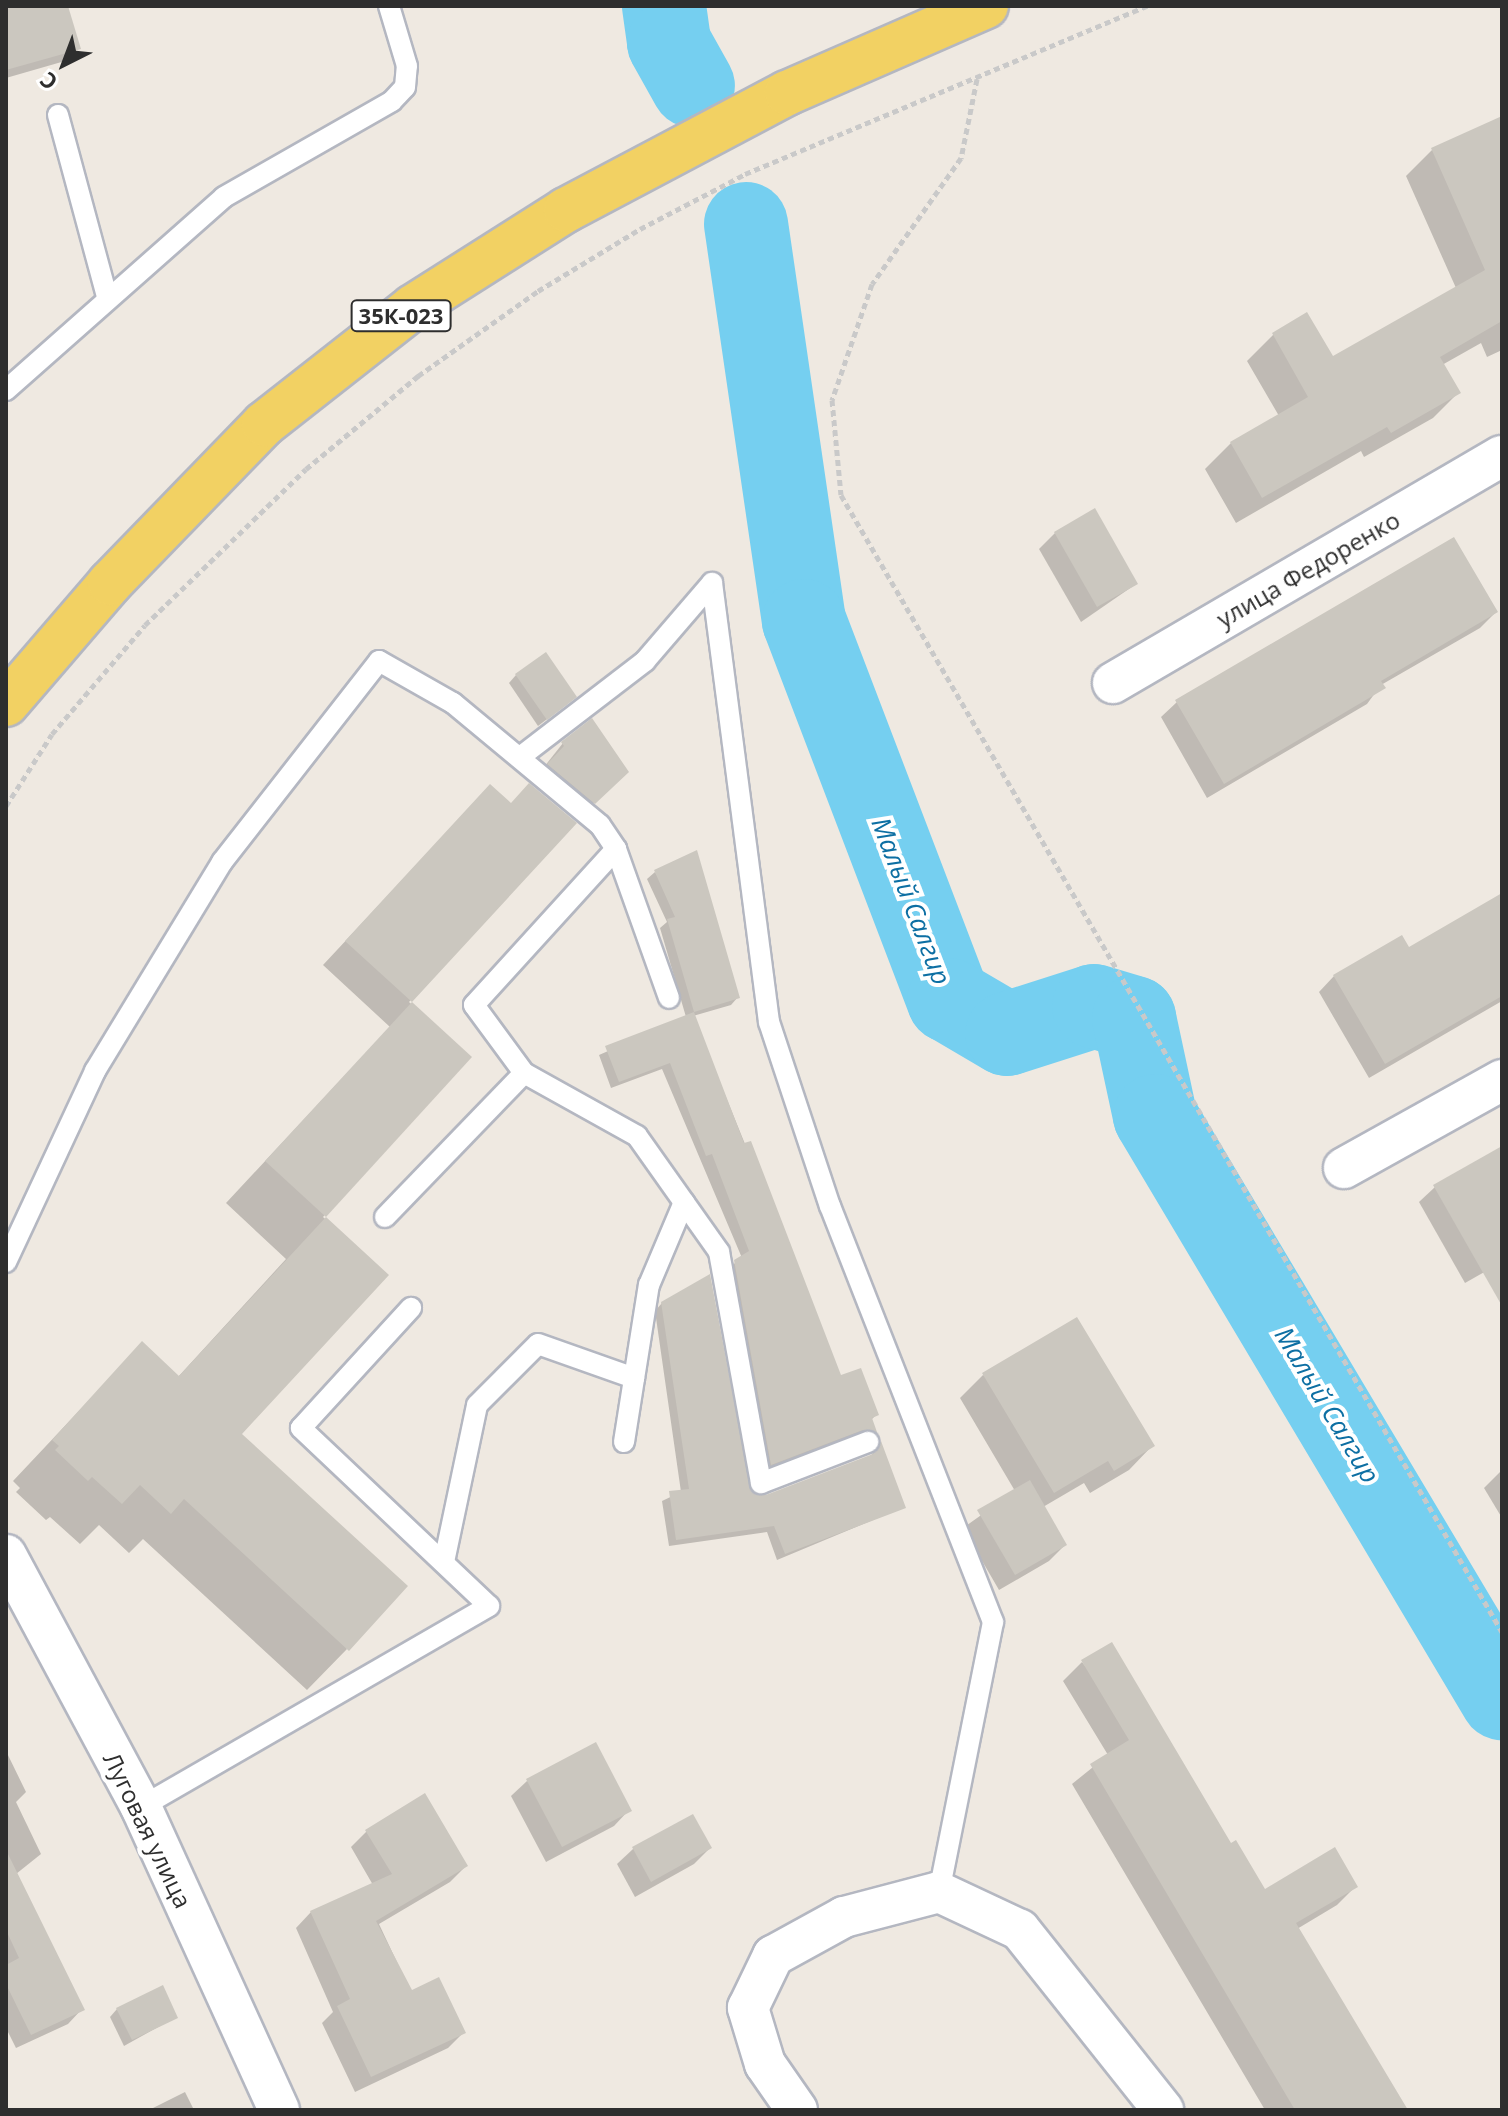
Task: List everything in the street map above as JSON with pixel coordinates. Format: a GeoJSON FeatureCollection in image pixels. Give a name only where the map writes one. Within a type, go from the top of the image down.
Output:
{"type":"FeatureCollection","features":[{"type":"Feature","properties":{"kind":"main road","name":"35К-023"},"geometry":{"type":"LineString","coordinates":[[6,704],[110,583],[264,424],[413,307],[566,210],[762,106],[986,6]]}},
{"type":"Feature","properties":{"kind":"street","name":"улица Федоренко"},"geometry":{"type":"LineString","coordinates":[[1113,683],[1502,456]]}},
{"type":"Feature","properties":{"kind":"street"},"geometry":{"type":"LineString","coordinates":[[1344,1168],[1502,1080]]}},
{"type":"Feature","properties":{"kind":"street","name":"Луговая улица"},"geometry":{"type":"LineString","coordinates":[[6,1555],[141,1807],[279,2110]]}},
{"type":"Feature","properties":{"kind":"street"},"geometry":{"type":"LineString","coordinates":[[797,2110],[765,2064],[748,2008],[773,1956],[844,1917],[939,1892],[1020,1930],[1163,2110]]}},
{"type":"Feature","properties":{"kind":"lane"},"geometry":{"type":"LineString","coordinates":[[6,390],[107,296],[224,197],[392,101],[405,87],[407,66],[389,6]]}},
{"type":"Feature","properties":{"kind":"lane"},"geometry":{"type":"LineString","coordinates":[[58,115],[107,296]]}},
{"type":"Feature","properties":{"kind":"lane"},"geometry":{"type":"LineString","coordinates":[[520,757],[645,661],[712,583],[769,1022],[830,1206],[993,1622],[939,1892]]}},
{"type":"Feature","properties":{"kind":"lane"},"geometry":{"type":"LineString","coordinates":[[6,1262],[95,1071],[222,862],[379,661],[453,703],[600,825],[616,849],[669,998]]}},
{"type":"Feature","properties":{"kind":"lane"},"geometry":{"type":"LineString","coordinates":[[616,849],[474,1005],[524,1073],[637,1136],[719,1252],[761,1483],[868,1442]]}},
{"type":"Feature","properties":{"kind":"lane"},"geometry":{"type":"LineString","coordinates":[[385,1217],[524,1073]]}},
{"type":"Feature","properties":{"kind":"lane"},"geometry":{"type":"LineString","coordinates":[[624,1442],[649,1285],[684,1202]]}},
{"type":"Feature","properties":{"kind":"lane"},"geometry":{"type":"LineString","coordinates":[[141,1807],[489,1606],[301,1428],[411,1308]]}},
{"type":"Feature","properties":{"kind":"lane"},"geometry":{"type":"LineString","coordinates":[[444,1562],[477,1405],[538,1344],[634,1378]]}},
{"type":"Feature","properties":{"kind":"path"},"geometry":{"type":"LineString","coordinates":[[6,806],[52,734],[145,625],[306,469],[418,376],[538,291],[640,229],[745,174],[1147,6]]}},
{"type":"Feature","properties":{"kind":"path"},"geometry":{"type":"LineString","coordinates":[[977,79],[961,158],[872,284],[832,400],[841,495],[1502,1632]]}},
{"type":"Feature","properties":{"kind":"building"},"geometry":{"type":"Polygon","coordinates":[[[6,6],[68,6],[81,49],[6,70],[6,6]]]}},
{"type":"Feature","properties":{"kind":"building"},"geometry":{"type":"Polygon","coordinates":[[[1502,116],[1502,321],[1440,357],[1461,393],[1391,433],[1387,427],[1262,498],[1230,442],[1308,397],[1272,333],[1307,312],[1333,356],[1485,270],[1431,148],[1502,116]]]}},
{"type":"Feature","properties":{"kind":"building"},"geometry":{"type":"Polygon","coordinates":[[[1095,508],[1138,584],[1097,607],[1054,532],[1095,508]]]}},
{"type":"Feature","properties":{"kind":"building"},"geometry":{"type":"Polygon","coordinates":[[[1454,537],[1498,612],[1381,681],[1386,688],[1224,784],[1175,700],[1454,537]]]}},
{"type":"Feature","properties":{"kind":"building"},"geometry":{"type":"Polygon","coordinates":[[[546,652],[577,697],[547,720],[515,674],[546,652]]]}},
{"type":"Feature","properties":{"kind":"building"},"geometry":{"type":"Polygon","coordinates":[[[592,718],[629,772],[595,804],[547,764],[564,746],[561,742],[592,718]]]}},
{"type":"Feature","properties":{"kind":"building"},"geometry":{"type":"Polygon","coordinates":[[[529,783],[577,823],[412,1002],[345,941],[490,784],[511,803],[529,783]]]}},
{"type":"Feature","properties":{"kind":"building"},"geometry":{"type":"Polygon","coordinates":[[[697,850],[740,998],[694,1012],[667,919],[675,917],[654,870],[697,850]]]}},
{"type":"Feature","properties":{"kind":"building"},"geometry":{"type":"Polygon","coordinates":[[[1502,893],[1502,996],[1385,1064],[1333,975],[1402,935],[1409,947],[1502,893]]]}},
{"type":"Feature","properties":{"kind":"building"},"geometry":{"type":"Polygon","coordinates":[[[412,1002],[472,1057],[326,1217],[265,1161],[412,1002]]]}},
{"type":"Feature","properties":{"kind":"building"},"geometry":{"type":"Polygon","coordinates":[[[694,1012],[744,1143],[751,1141],[841,1375],[861,1368],[879,1415],[872,1418],[878,1435],[863,1430],[771,1465],[734,1260],[749,1251],[712,1154],[706,1156],[670,1063],[619,1082],[605,1046],[694,1012]]]}},
{"type":"Feature","properties":{"kind":"building"},"geometry":{"type":"Polygon","coordinates":[[[1502,1146],[1502,1306],[1433,1185],[1502,1146]]]}},
{"type":"Feature","properties":{"kind":"building"},"geometry":{"type":"Polygon","coordinates":[[[326,1217],[389,1275],[242,1434],[408,1586],[349,1651],[184,1499],[171,1514],[140,1485],[122,1504],[92,1477],[88,1481],[55,1450],[59,1446],[52,1440],[142,1341],[179,1376],[326,1217]]]}},
{"type":"Feature","properties":{"kind":"building"},"geometry":{"type":"Polygon","coordinates":[[[710,1274],[751,1491],[766,1495],[873,1454],[881,1441],[906,1508],[785,1554],[774,1526],[676,1540],[669,1491],[689,1489],[661,1302],[710,1274]]]}},
{"type":"Feature","properties":{"kind":"building"},"geometry":{"type":"Polygon","coordinates":[[[1077,1317],[1155,1446],[1114,1471],[1108,1461],[1054,1493],[982,1373],[1077,1317]]]}},
{"type":"Feature","properties":{"kind":"building"},"geometry":{"type":"Polygon","coordinates":[[[1030,1480],[1067,1545],[1015,1575],[977,1510],[1030,1480]]]}},
{"type":"Feature","properties":{"kind":"building"},"geometry":{"type":"Polygon","coordinates":[[[1112,1642],[1231,1843],[1236,1840],[1265,1889],[1335,1847],[1358,1887],[1296,1923],[1408,2110],[1295,2110],[1090,1764],[1129,1740],[1081,1660],[1112,1642]]]}},
{"type":"Feature","properties":{"kind":"building"},"geometry":{"type":"Polygon","coordinates":[[[596,1742],[632,1811],[562,1847],[526,1779],[596,1742]]]}},
{"type":"Feature","properties":{"kind":"building"},"geometry":{"type":"Polygon","coordinates":[[[425,1793],[468,1866],[376,1921],[412,1990],[439,1977],[466,2033],[371,2077],[337,2006],[350,1999],[310,1911],[392,1874],[365,1830],[425,1793]]]}},
{"type":"Feature","properties":{"kind":"building"},"geometry":{"type":"Polygon","coordinates":[[[693,1814],[712,1848],[651,1882],[632,1847],[693,1814]]]}},
{"type":"Feature","properties":{"kind":"building"},"geometry":{"type":"Polygon","coordinates":[[[6,1850],[85,2010],[31,2035],[6,1984],[6,1965],[19,1958],[6,1930],[6,1850]]]}},
{"type":"Feature","properties":{"kind":"building"},"geometry":{"type":"Polygon","coordinates":[[[163,1985],[178,2018],[132,2040],[116,2008],[163,1985]]]}},
{"type":"Feature","properties":{"kind":"waterway","name":"Малый Салгир"},"geometry":{"type":"LineString","coordinates":[[664,6],[669,43],[693,86]]}},
{"type":"Feature","properties":{"kind":"waterway","name":"Малый Салгир"},"geometry":{"type":"LineString","coordinates":[[746,224],[804,621],[949,1000],[1007,1034],[1094,1006],[1134,1018],[1155,1116],[1502,1698]]}}]}
